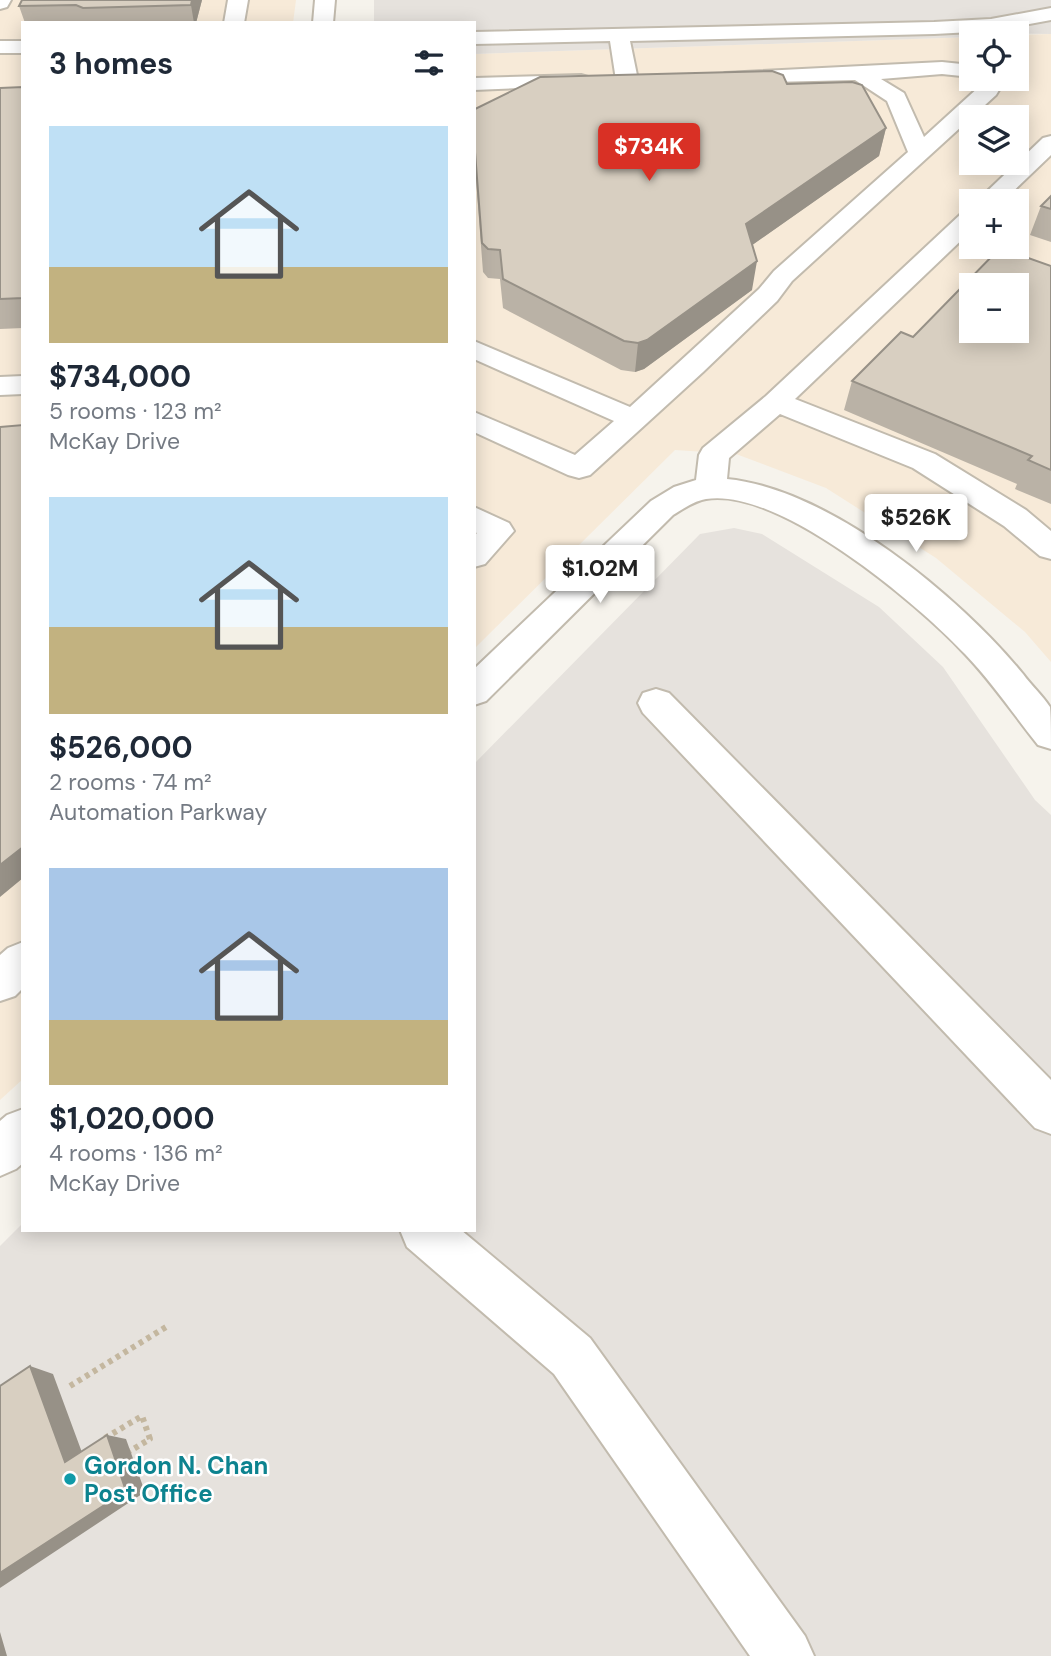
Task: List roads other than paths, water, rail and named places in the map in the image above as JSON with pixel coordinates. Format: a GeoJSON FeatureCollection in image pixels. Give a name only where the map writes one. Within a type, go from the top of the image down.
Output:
{"type":"FeatureCollection","features":[{"type":"Feature","properties":{"kind":"street"},"geometry":{"type":"LineString","coordinates":[[234,21],[238,0]]}},
{"type":"Feature","properties":{"kind":"street"},"geometry":{"type":"LineString","coordinates":[[323,21],[325,0]]}},
{"type":"Feature","properties":{"kind":"street"},"geometry":{"type":"LineString","coordinates":[[751,7],[761,32]]}},
{"type":"Feature","properties":{"kind":"street"},"geometry":{"type":"LineString","coordinates":[[476,38],[761,32],[803,22],[990,24],[1051,14]]}},
{"type":"Feature","properties":{"kind":"street"},"geometry":{"type":"LineString","coordinates":[[479,25],[540,37]]}},
{"type":"Feature","properties":{"kind":"street"},"geometry":{"type":"LineString","coordinates":[[476,84],[639,80],[619,35]]}},
{"type":"Feature","properties":{"kind":"street"},"geometry":{"type":"LineString","coordinates":[[0,47],[21,47]]}},
{"type":"Feature","properties":{"kind":"street"},"geometry":{"type":"LineString","coordinates":[[713,78],[860,74],[942,68],[959,70]]}},
{"type":"Feature","properties":{"kind":"street"},"geometry":{"type":"LineString","coordinates":[[860,74],[896,98],[920,153]]}},
{"type":"Feature","properties":{"kind":"street"},"geometry":{"type":"LineString","coordinates":[[476,422],[579,468],[768,295],[783,276],[987,91]]}},
{"type":"Feature","properties":{"kind":"street"},"geometry":{"type":"LineString","coordinates":[[1002,189],[1051,142]]}},
{"type":"Feature","properties":{"kind":"street"},"geometry":{"type":"LineString","coordinates":[[711,488],[714,455],[776,402],[959,229]]}},
{"type":"Feature","properties":{"kind":"street"},"geometry":{"type":"LineString","coordinates":[[476,350],[634,419]]}},
{"type":"Feature","properties":{"kind":"street"},"geometry":{"type":"LineString","coordinates":[[0,386],[21,385]]}},
{"type":"Feature","properties":{"kind":"street"},"geometry":{"type":"LineString","coordinates":[[776,402],[924,461],[1015,518],[1051,548]]}},
{"type":"Feature","properties":{"kind":"street"},"geometry":{"type":"LineString","coordinates":[[476,689],[662,508],[685,493],[711,488],[739,491],[772,500],[834,532],[907,580],[967,634],[1051,735]]}},
{"type":"Feature","properties":{"kind":"street"},"geometry":{"type":"LineString","coordinates":[[476,519],[498,531],[476,554]]}},
{"type":"Feature","properties":{"kind":"street"},"geometry":{"type":"LineString","coordinates":[[656,703],[1051,1112]]}},
{"type":"Feature","properties":{"kind":"street"},"geometry":{"type":"LineString","coordinates":[[0,982],[21,963]]}},
{"type":"Feature","properties":{"kind":"street"},"geometry":{"type":"LineString","coordinates":[[0,1153],[21,1133]]}},
{"type":"Feature","properties":{"kind":"street"},"geometry":{"type":"LineString","coordinates":[[426,1232],[572,1356],[785,1656]]}},
{"type":"Feature","properties":{"kind":"place","name":"Gordon N. Chan Post Office"},"geometry":{"type":"Point","coordinates":[70,1479]}}]}
